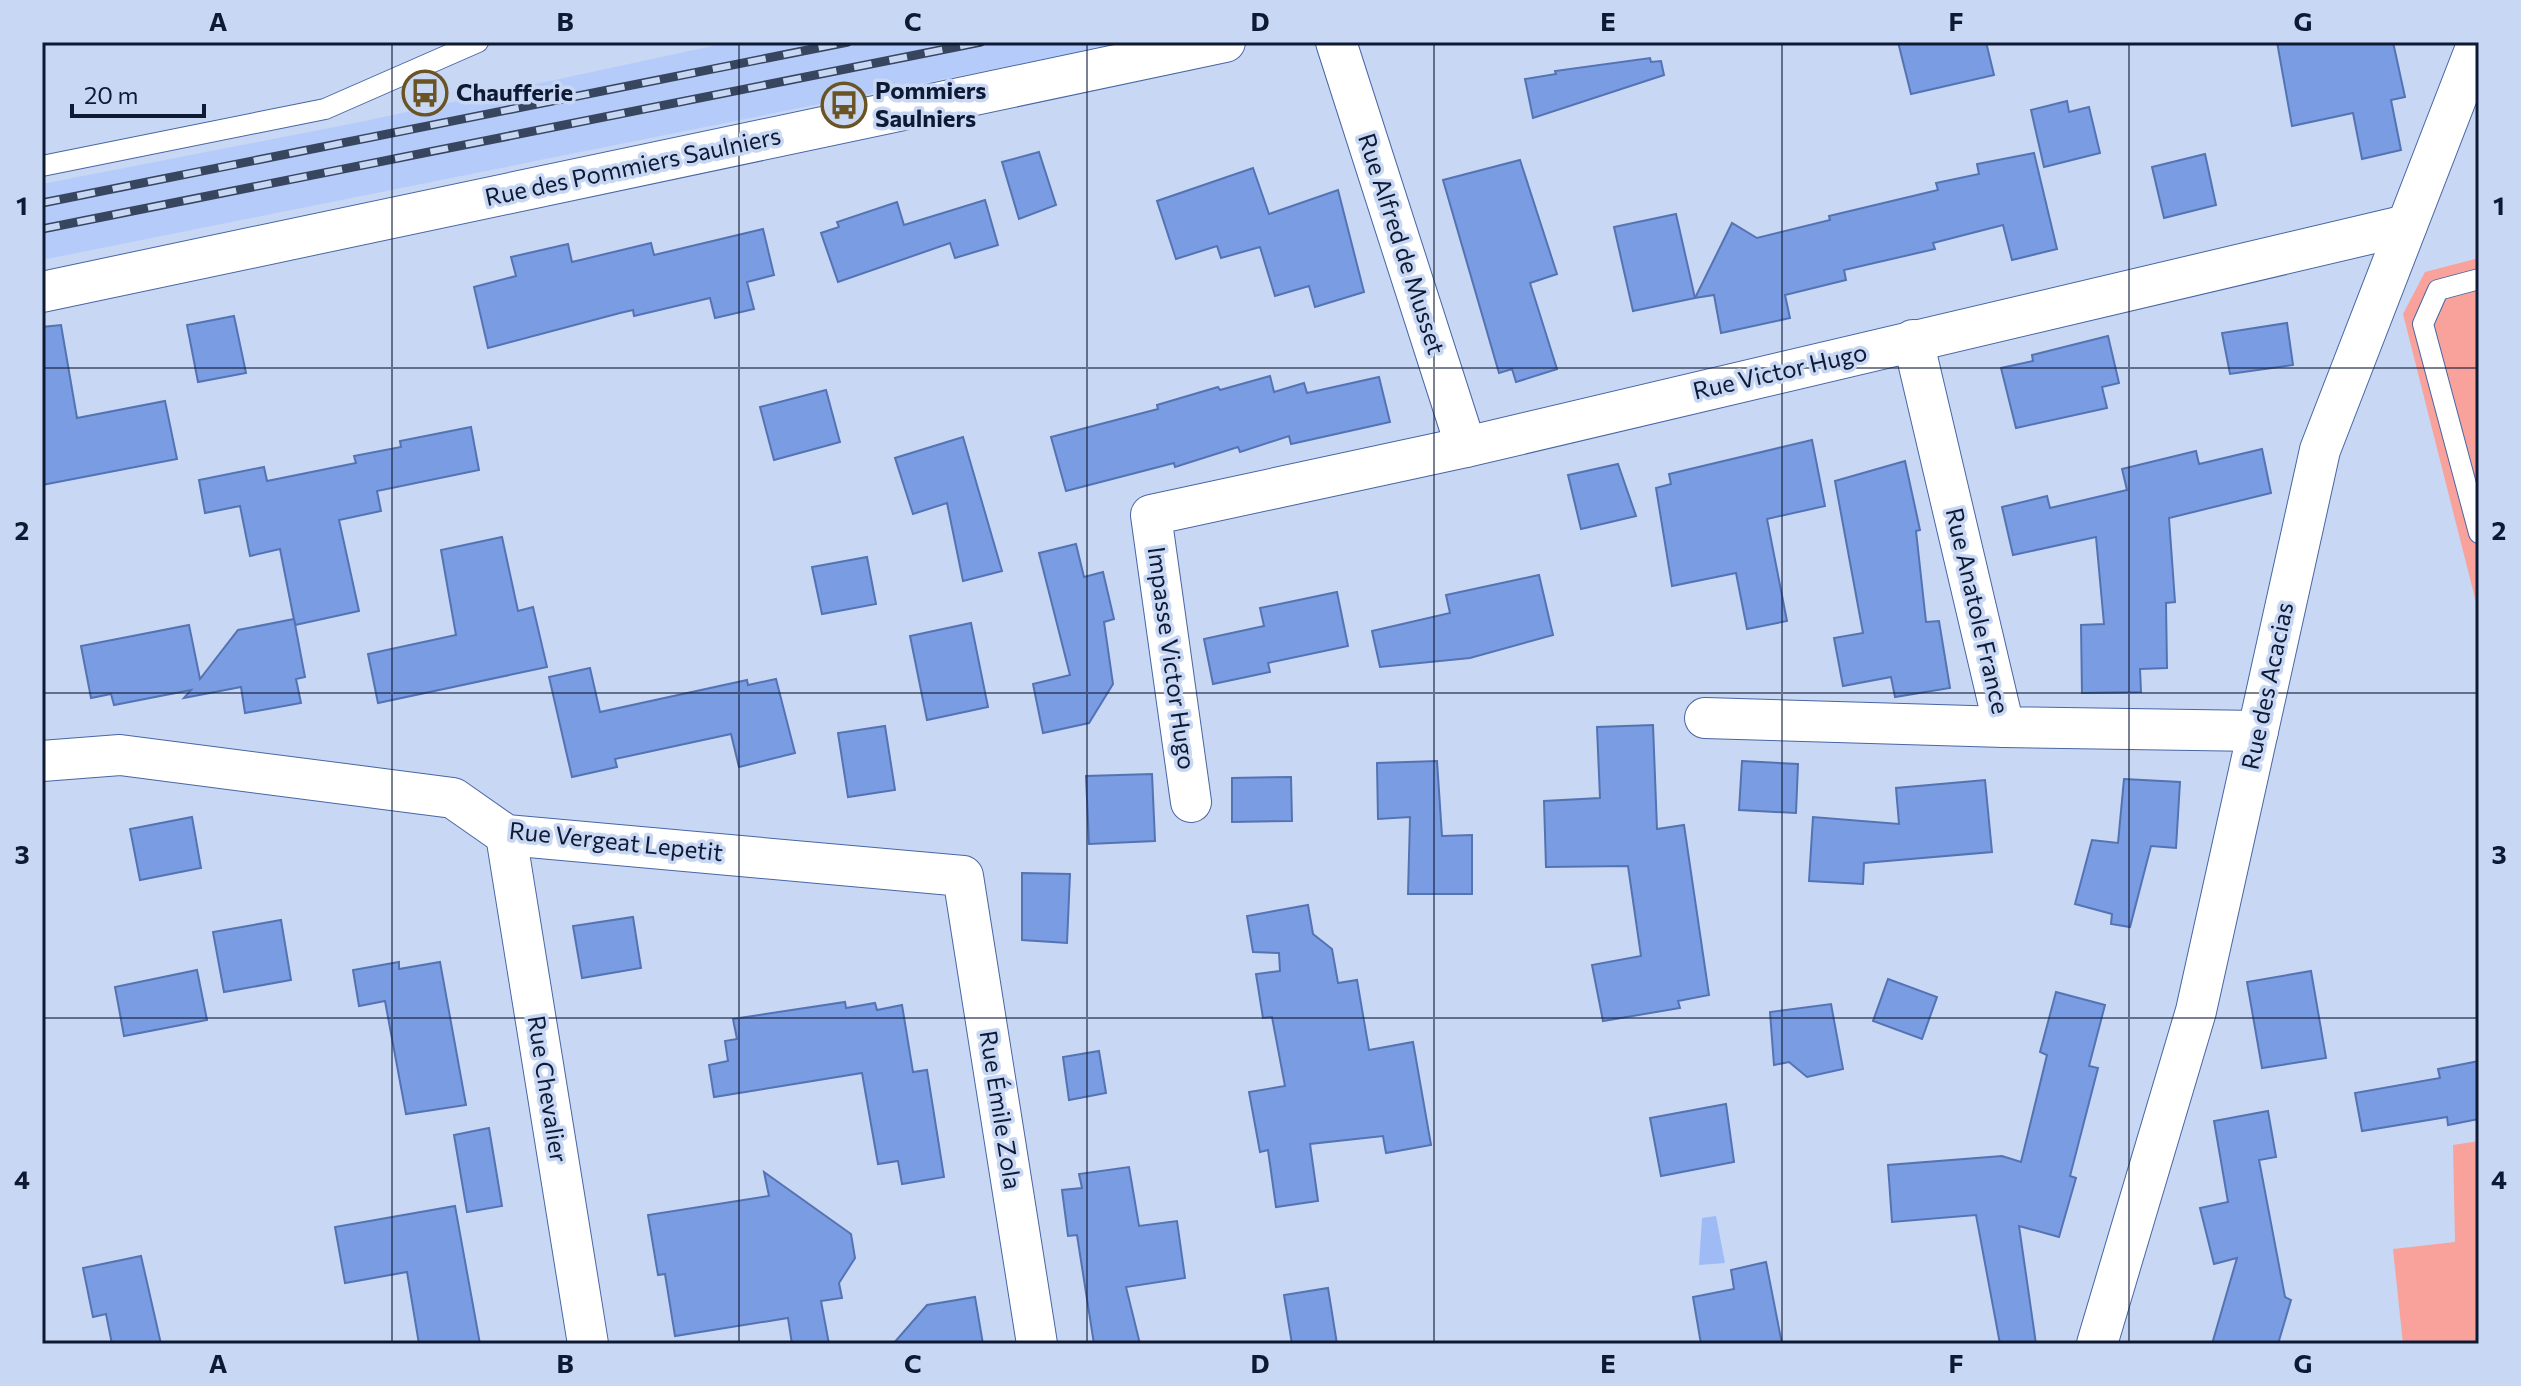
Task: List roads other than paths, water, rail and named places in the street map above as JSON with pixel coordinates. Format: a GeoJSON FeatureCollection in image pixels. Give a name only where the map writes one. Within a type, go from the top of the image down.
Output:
{"type":"FeatureCollection","features":[{"type":"Feature","properties":{"kind":"street","name":"Rue des Pommiers Saulniers"},"geometry":{"type":"LineString","coordinates":[[42,292],[1225,42]]}},
{"type":"Feature","properties":{"kind":"street","name":"Rue Alfred de Musset"},"geometry":{"type":"LineString","coordinates":[[1336,42],[1466,447]]}},
{"type":"Feature","properties":{"kind":"street","name":"Rue des Acacias"},"geometry":{"type":"LineString","coordinates":[[2097,1344],[2196,1011],[2320,450],[2478,42]]}},
{"type":"Feature","properties":{"kind":"street","name":"Rue Victor Hugo"},"geometry":{"type":"LineString","coordinates":[[1151,515],[1466,447],[2407,225]]}},
{"type":"Feature","properties":{"kind":"street","name":"Rue Anatole France"},"geometry":{"type":"LineString","coordinates":[[1913,340],[2004,727],[2258,731]]}},
{"type":"Feature","properties":{"kind":"street","name":"Impasse Victor Hugo"},"geometry":{"type":"LineString","coordinates":[[1151,515],[1191,802]]}},
{"type":"Feature","properties":{"kind":"street"},"geometry":{"type":"LineString","coordinates":[[1705,718],[2004,727]]}},
{"type":"Feature","properties":{"kind":"street","name":"Rue Vergeat Lepetit"},"geometry":{"type":"LineString","coordinates":[[42,761],[120,755],[453,798],[506,835],[963,876]]}},
{"type":"Feature","properties":{"kind":"street","name":"Rue Chevalier"},"geometry":{"type":"LineString","coordinates":[[506,835],[588,1344]]}},
{"type":"Feature","properties":{"kind":"street","name":"Rue Émile Zola"},"geometry":{"type":"LineString","coordinates":[[963,876],[1037,1344]]}},
{"type":"Feature","properties":{"kind":"lane"},"geometry":{"type":"LineString","coordinates":[[42,166],[325,109],[478,42]]}},
{"type":"Feature","properties":{"kind":"lane"},"geometry":{"type":"LineString","coordinates":[[2479,279],[2438,290],[2423,324],[2479,533]]}},
{"type":"Feature","properties":{"kind":"railway"},"geometry":{"type":"LineString","coordinates":[[42,203],[848,42]]}},
{"type":"Feature","properties":{"kind":"railway"},"geometry":{"type":"LineString","coordinates":[[42,229],[981,42]]}},
{"type":"Feature","properties":{"kind":"place","name":"Chaufferie"},"geometry":{"type":"Point","coordinates":[425,93]}},
{"type":"Feature","properties":{"kind":"place","name":"Pommiers Saulniers"},"geometry":{"type":"Point","coordinates":[844,105]}}]}
